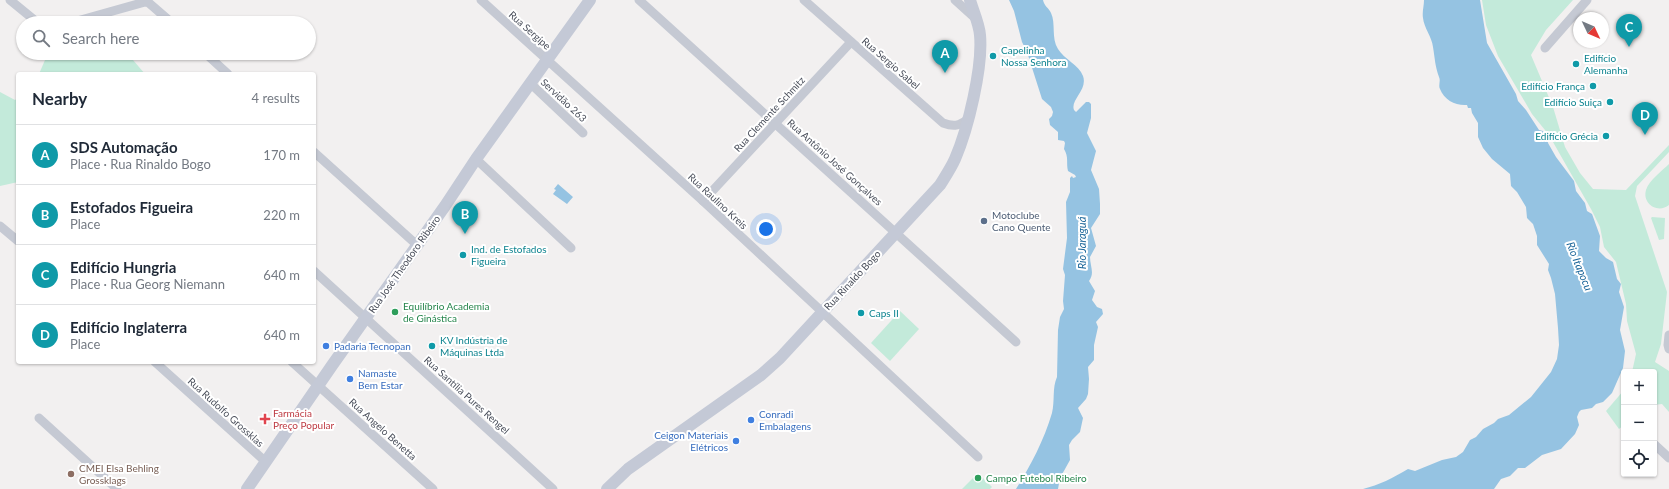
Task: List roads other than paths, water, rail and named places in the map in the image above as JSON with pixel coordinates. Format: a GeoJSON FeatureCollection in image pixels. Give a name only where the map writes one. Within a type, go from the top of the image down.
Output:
{"type":"FeatureCollection","features":[{"type":"Feature","properties":{"kind":"main road","name":"Rua José Theodoro Ribeiro"},"geometry":{"type":"LineString","coordinates":[[247,489],[476,159],[590,0]]}},
{"type":"Feature","properties":{"kind":"main road","name":"Rua Rinaldo Bogo"},"geometry":{"type":"LineString","coordinates":[[607,489],[640,460],[761,375],[780,358],[940,185],[956,158],[968,119],[978,77],[980,34],[970,0]]}},
{"type":"Feature","properties":{"kind":"street"},"geometry":{"type":"LineString","coordinates":[[10,0],[29,16]]}},
{"type":"Feature","properties":{"kind":"street","name":"Rua Sergipe"},"geometry":{"type":"LineString","coordinates":[[481,0],[547,60]]}},
{"type":"Feature","properties":{"kind":"street","name":"Rua Antônio José Gonçalves"},"geometry":{"type":"LineString","coordinates":[[639,0],[1016,342]]}},
{"type":"Feature","properties":{"kind":"street","name":"Rua Sergio Sabel"},"geometry":{"type":"LineString","coordinates":[[804,0],[943,123],[952,126],[960,125],[968,119]]}},
{"type":"Feature","properties":{"kind":"street"},"geometry":{"type":"LineString","coordinates":[[955,0],[976,19]]}},
{"type":"Feature","properties":{"kind":"street"},"geometry":{"type":"LineString","coordinates":[[1545,48],[1587,0]]}},
{"type":"Feature","properties":{"kind":"street"},"geometry":{"type":"LineString","coordinates":[[93,16],[140,2],[149,3],[164,16]]}},
{"type":"Feature","properties":{"kind":"street","name":"Rua Clemente Schmitz"},"geometry":{"type":"LineString","coordinates":[[703,201],[851,42]]}},
{"type":"Feature","properties":{"kind":"street"},"geometry":{"type":"LineString","coordinates":[[213,60],[226,72]]}},
{"type":"Feature","properties":{"kind":"street","name":"Rua Raulino Kreis"},"geometry":{"type":"LineString","coordinates":[[547,60],[703,201],[978,457]]}},
{"type":"Feature","properties":{"kind":"street","name":"Servidão 263"},"geometry":{"type":"LineString","coordinates":[[530,84],[583,133]]}},
{"type":"Feature","properties":{"kind":"street"},"geometry":{"type":"LineString","coordinates":[[316,154],[417,246]]}},
{"type":"Feature","properties":{"kind":"street"},"geometry":{"type":"LineString","coordinates":[[476,159],[571,248]]}},
{"type":"Feature","properties":{"kind":"street"},"geometry":{"type":"LineString","coordinates":[[0,226],[16,239]]}},
{"type":"Feature","properties":{"kind":"street","name":"Rua Santília Pures Rengel"},"geometry":{"type":"LineString","coordinates":[[316,273],[553,489]]}},
{"type":"Feature","properties":{"kind":"street"},"geometry":{"type":"LineString","coordinates":[[1669,335],[1669,349]]}},
{"type":"Feature","properties":{"kind":"street","name":"Rua Rudolfo Grossklas"},"geometry":{"type":"LineString","coordinates":[[157,364],[266,462]]}},
{"type":"Feature","properties":{"kind":"street","name":"Rua Angelo Benetta"},"geometry":{"type":"LineString","coordinates":[[294,364],[432,489]]}},
{"type":"Feature","properties":{"kind":"street"},"geometry":{"type":"LineString","coordinates":[[39,418],[117,489]]}},
{"type":"Feature","properties":{"kind":"street"},"geometry":{"type":"LineString","coordinates":[[1657,447],[1669,458]]}},
{"type":"Feature","properties":{"kind":"water","name":"Rio Jaraguá"},"geometry":{"type":"Polygon","coordinates":[[[1009,0],[1043,0],[1044,4],[1050,11],[1058,49],[1081,72],[1083,76],[1083,86],[1073,106],[1076,112],[1086,102],[1091,104],[1091,118],[1087,133],[1096,151],[1091,170],[1099,189],[1100,214],[1091,228],[1096,246],[1090,257],[1092,275],[1089,281],[1095,291],[1092,300],[1097,307],[1102,309],[1103,314],[1096,322],[1098,327],[1094,345],[1094,360],[1088,367],[1088,394],[1086,399],[1078,408],[1083,418],[1080,432],[1069,445],[1070,460],[1060,478],[1058,489],[1016,489],[1037,452],[1052,413],[1055,381],[1057,377],[1058,330],[1060,317],[1064,309],[1063,301],[1065,275],[1063,269],[1067,238],[1066,202],[1070,192],[1070,178],[1072,176],[1073,178],[1076,177],[1068,171],[1064,141],[1058,140],[1058,132],[1050,125],[1049,119],[1053,112],[1051,107],[1042,99],[1027,52],[1022,42],[1014,11],[1009,0]]]}},
{"type":"Feature","properties":{"kind":"water","name":"Rio Itapocu"},"geometry":{"type":"Polygon","coordinates":[[[1424,0],[1480,0],[1487,43],[1516,94],[1518,101],[1526,110],[1539,130],[1543,131],[1547,136],[1548,143],[1556,157],[1574,181],[1576,191],[1585,203],[1587,211],[1592,214],[1600,236],[1599,251],[1613,262],[1617,279],[1621,284],[1619,292],[1624,307],[1620,330],[1625,351],[1623,368],[1621,369],[1621,373],[1612,393],[1603,402],[1596,404],[1592,408],[1581,410],[1579,412],[1577,417],[1579,425],[1575,434],[1561,449],[1542,455],[1525,468],[1518,468],[1510,476],[1501,479],[1494,489],[1363,489],[1386,481],[1408,469],[1415,471],[1442,460],[1456,457],[1463,452],[1470,440],[1476,437],[1483,429],[1498,419],[1509,415],[1531,397],[1551,372],[1557,359],[1559,345],[1555,294],[1548,270],[1549,264],[1537,245],[1537,236],[1533,224],[1527,218],[1526,207],[1517,192],[1511,186],[1510,174],[1492,159],[1483,148],[1478,137],[1478,123],[1472,113],[1471,108],[1468,108],[1467,105],[1451,102],[1442,93],[1439,86],[1440,78],[1436,66],[1432,43],[1425,25],[1423,14],[1424,0]]]}},
{"type":"Feature","properties":{"kind":"water"},"geometry":{"type":"Polygon","coordinates":[[[558,184],[573,197],[567,204],[553,194],[556,190],[554,189],[558,184]]]}},
{"type":"Feature","properties":{"kind":"place","name":"Edifício Hungria"},"geometry":{"type":"Point","coordinates":[1629,47]}},
{"type":"Feature","properties":{"kind":"place","name":"Capelinha Nossa Senhora"},"geometry":{"type":"Point","coordinates":[993,56]}},
{"type":"Feature","properties":{"kind":"place","name":"Edifício Alemanha"},"geometry":{"type":"Point","coordinates":[1576,64]}},
{"type":"Feature","properties":{"kind":"place","name":"SDS Automação"},"geometry":{"type":"Point","coordinates":[945,73]}},
{"type":"Feature","properties":{"kind":"place","name":"Edifício França"},"geometry":{"type":"Point","coordinates":[1593,86]}},
{"type":"Feature","properties":{"kind":"place","name":"Edifício Suiça"},"geometry":{"type":"Point","coordinates":[1610,102]}},
{"type":"Feature","properties":{"kind":"place","name":"Edifício Inglaterra"},"geometry":{"type":"Point","coordinates":[1645,135]}},
{"type":"Feature","properties":{"kind":"place","name":"Edifício Grécia"},"geometry":{"type":"Point","coordinates":[1606,136]}},
{"type":"Feature","properties":{"kind":"place","name":"Motoclube Cano Quente"},"geometry":{"type":"Point","coordinates":[984,221]}},
{"type":"Feature","properties":{"kind":"place","name":"Estofados Figueira"},"geometry":{"type":"Point","coordinates":[465,234]}},
{"type":"Feature","properties":{"kind":"place","name":"Ind. de Estofados Figueira"},"geometry":{"type":"Point","coordinates":[463,255]}},
{"type":"Feature","properties":{"kind":"place","name":"Equilíbrio Academia de Ginástica"},"geometry":{"type":"Point","coordinates":[395,312]}},
{"type":"Feature","properties":{"kind":"place","name":"Caps II"},"geometry":{"type":"Point","coordinates":[861,313]}},
{"type":"Feature","properties":{"kind":"place","name":"Padaria Tecnopan"},"geometry":{"type":"Point","coordinates":[326,346]}},
{"type":"Feature","properties":{"kind":"place","name":"KV Indústria de Máquinas Ltda"},"geometry":{"type":"Point","coordinates":[432,346]}},
{"type":"Feature","properties":{"kind":"place","name":"Namaste Bem Estar"},"geometry":{"type":"Point","coordinates":[350,379]}},
{"type":"Feature","properties":{"kind":"place","name":"Farmácia Preço Popular"},"geometry":{"type":"Point","coordinates":[265,419]}},
{"type":"Feature","properties":{"kind":"place","name":"Conradi Embalagens"},"geometry":{"type":"Point","coordinates":[751,420]}},
{"type":"Feature","properties":{"kind":"place","name":"Ceigon Materiais Elétricos"},"geometry":{"type":"Point","coordinates":[736,441]}},
{"type":"Feature","properties":{"kind":"place","name":"CMEI Elsa Behling Grossklags"},"geometry":{"type":"Point","coordinates":[71,474]}},
{"type":"Feature","properties":{"kind":"place","name":"Campo Futebol Ribeiro"},"geometry":{"type":"Point","coordinates":[978,478]}}]}
